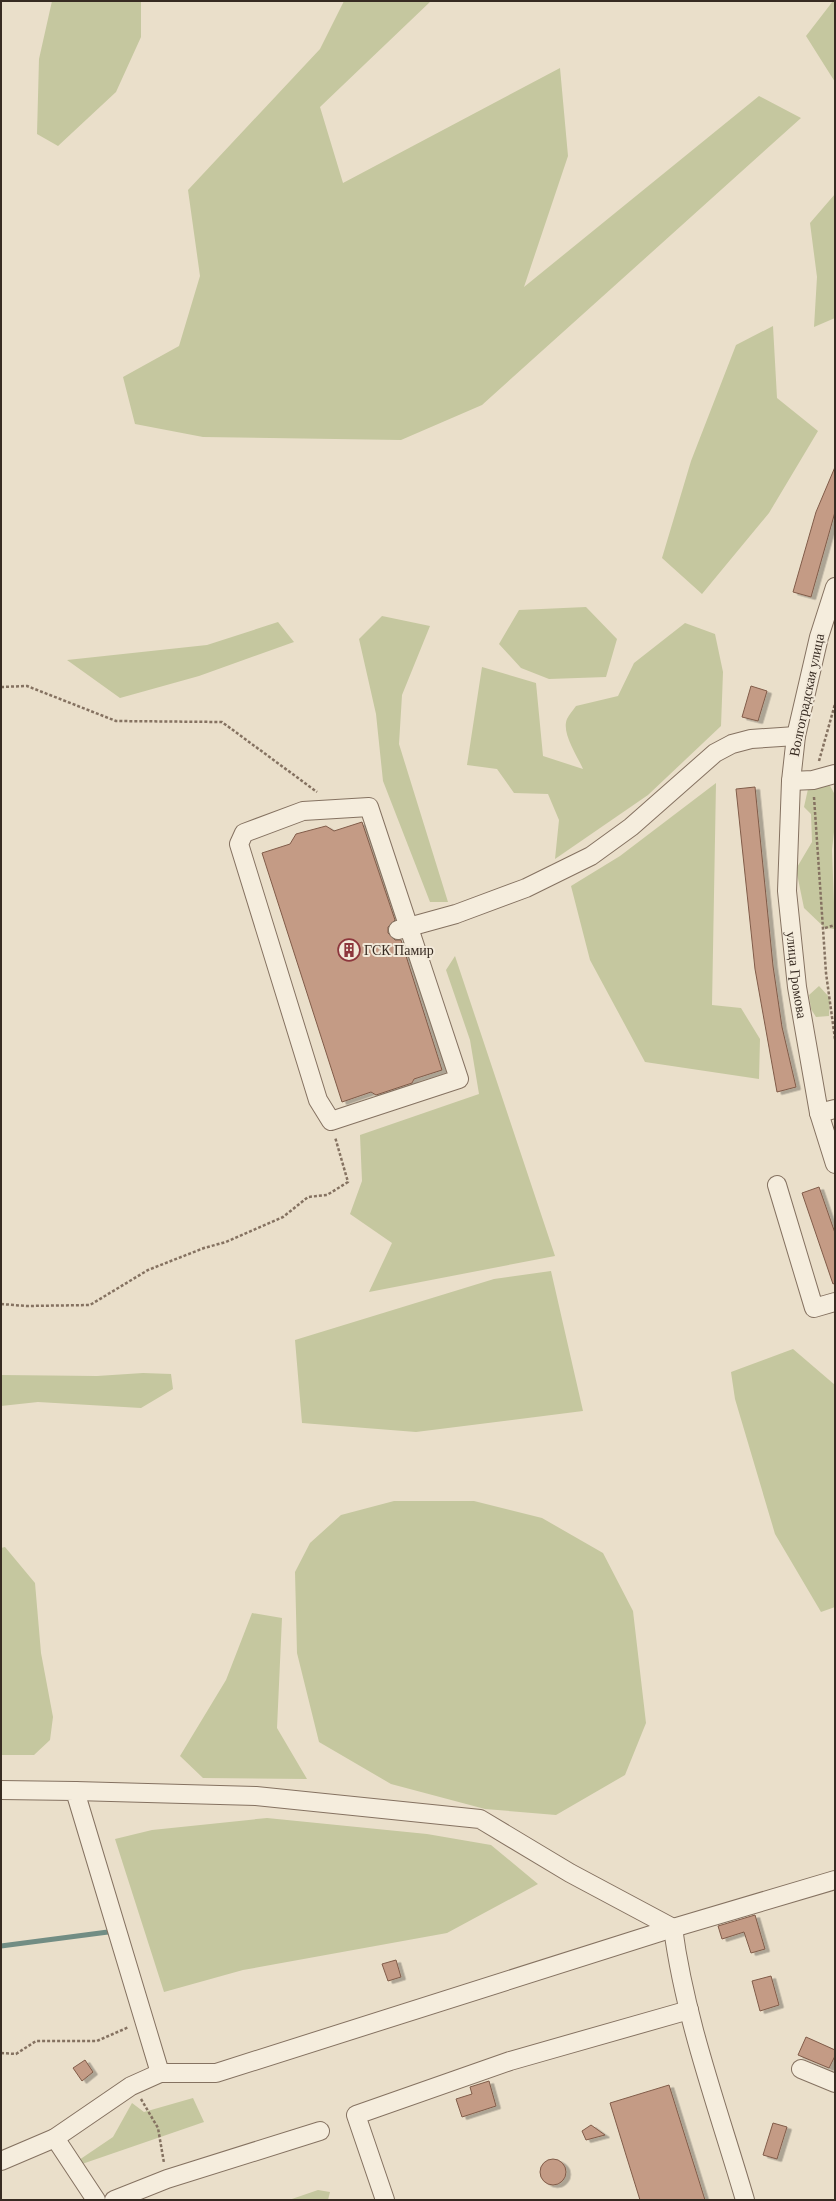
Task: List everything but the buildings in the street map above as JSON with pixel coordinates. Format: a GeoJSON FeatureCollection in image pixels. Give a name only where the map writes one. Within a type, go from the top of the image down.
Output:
{"type":"FeatureCollection","features":[{"type":"Feature","properties":{"kind":"street","name":"Волгоградская улица"},"geometry":{"type":"LineString","coordinates":[[791,781],[796,736],[818,637],[835,587]]}},
{"type":"Feature","properties":{"kind":"street"},"geometry":{"type":"LineString","coordinates":[[403,928],[463,911],[526,888],[591,856],[631,827],[715,753],[732,744],[751,739],[796,736]]}},
{"type":"Feature","properties":{"kind":"street"},"geometry":{"type":"LineString","coordinates":[[791,781],[813,780],[835,774]]}},
{"type":"Feature","properties":{"kind":"street","name":"улица Громова"},"geometry":{"type":"LineString","coordinates":[[791,781],[787,891],[797,987],[827,1111],[835,1164]]}},
{"type":"Feature","properties":{"kind":"street"},"geometry":{"type":"LineString","coordinates":[[369,807],[403,928],[459,1079],[331,1121],[318,1100],[239,844],[244,833],[303,811],[369,807]]}},
{"type":"Feature","properties":{"kind":"street"},"geometry":{"type":"LineString","coordinates":[[777,1185],[814,1308],[835,1302]]}},
{"type":"Feature","properties":{"kind":"street"},"geometry":{"type":"LineString","coordinates":[[1,1790],[256,1796],[480,1819],[570,1873],[673,1928]]}},
{"type":"Feature","properties":{"kind":"street"},"geometry":{"type":"LineString","coordinates":[[76,1791],[144,2027],[160,2073]]}},
{"type":"Feature","properties":{"kind":"street"},"geometry":{"type":"LineString","coordinates":[[1,2161],[55,2138],[131,2086],[160,2073],[216,2073],[673,1928],[835,1880]]}},
{"type":"Feature","properties":{"kind":"street"},"geometry":{"type":"LineString","coordinates":[[673,1928],[678,1962],[689,2010],[745,2200]]}},
{"type":"Feature","properties":{"kind":"street"},"geometry":{"type":"LineString","coordinates":[[385,2200],[356,2115],[510,2061],[689,2010]]}},
{"type":"Feature","properties":{"kind":"street"},"geometry":{"type":"LineString","coordinates":[[801,2069],[835,2083]]}},
{"type":"Feature","properties":{"kind":"street"},"geometry":{"type":"LineString","coordinates":[[114,2200],[167,2179],[320,2131]]}},
{"type":"Feature","properties":{"kind":"street"},"geometry":{"type":"LineString","coordinates":[[55,2138],[96,2200]]}},
{"type":"Feature","properties":{"kind":"path"},"geometry":{"type":"LineString","coordinates":[[1,687],[27,686],[116,721],[222,722],[314,791],[321,793]]}},
{"type":"Feature","properties":{"kind":"path"},"geometry":{"type":"LineString","coordinates":[[835,704],[813,780],[826,973],[835,1039]]}},
{"type":"Feature","properties":{"kind":"path"},"geometry":{"type":"LineString","coordinates":[[825,928],[835,925]]}},
{"type":"Feature","properties":{"kind":"path"},"geometry":{"type":"LineString","coordinates":[[1,1304],[27,1306],[90,1305],[148,1270],[204,1248],[226,1242],[283,1217],[308,1197],[327,1196],[348,1182],[331,1121]]}},
{"type":"Feature","properties":{"kind":"path"},"geometry":{"type":"LineString","coordinates":[[1,2053],[16,2054],[36,2041],[97,2041],[134,2025],[144,2027]]}},
{"type":"Feature","properties":{"kind":"path"},"geometry":{"type":"LineString","coordinates":[[148,2109],[158,2128],[167,2179]]}},
{"type":"Feature","properties":{"kind":"green space"},"geometry":{"type":"Polygon","coordinates":[[[52,1],[141,1],[141,37],[116,92],[58,146],[37,134],[39,59],[52,1]]]}},
{"type":"Feature","properties":{"kind":"green space"},"geometry":{"type":"Polygon","coordinates":[[[344,1],[431,1],[320,107],[343,183],[560,68],[568,156],[524,287],[759,96],[801,118],[482,405],[401,440],[203,437],[135,424],[123,377],[179,346],[200,276],[188,190],[320,49],[344,1]]]}},
{"type":"Feature","properties":{"kind":"green space"},"geometry":{"type":"Polygon","coordinates":[[[833,1],[835,1],[835,82],[806,36],[833,1]]]}},
{"type":"Feature","properties":{"kind":"green space"},"geometry":{"type":"Polygon","coordinates":[[[835,194],[835,318],[814,327],[817,277],[810,223],[835,194]]]}},
{"type":"Feature","properties":{"kind":"green space"},"geometry":{"type":"Polygon","coordinates":[[[773,326],[777,398],[818,431],[769,513],[702,594],[662,558],[691,461],[736,345],[773,326]]]}},
{"type":"Feature","properties":{"kind":"green space"},"geometry":{"type":"Polygon","coordinates":[[[586,607],[617,639],[606,677],[549,679],[521,668],[499,644],[519,610],[586,607]]]}},
{"type":"Feature","properties":{"kind":"green space"},"geometry":{"type":"Polygon","coordinates":[[[382,616],[430,626],[402,695],[399,744],[448,902],[430,902],[383,781],[376,714],[359,639],[382,616]]]}},
{"type":"Feature","properties":{"kind":"green space"},"geometry":{"type":"Polygon","coordinates":[[[278,622],[294,642],[199,676],[120,698],[67,660],[207,645],[278,622]]]}},
{"type":"Feature","properties":{"kind":"green space"},"geometry":{"type":"Polygon","coordinates":[[[685,623],[715,634],[723,672],[721,726],[648,795],[555,859],[559,820],[548,794],[514,793],[497,769],[467,765],[482,667],[536,683],[543,756],[583,769],[566,731],[567,719],[570,714],[576,706],[618,696],[634,663],[685,623]]]}},
{"type":"Feature","properties":{"kind":"green space"},"geometry":{"type":"Polygon","coordinates":[[[827,780],[835,795],[835,823],[832,850],[835,929],[825,928],[804,908],[796,869],[812,842],[811,814],[804,807],[808,789],[827,780]]]}},
{"type":"Feature","properties":{"kind":"green space"},"geometry":{"type":"Polygon","coordinates":[[[716,783],[712,1005],[741,1008],[760,1039],[759,1079],[645,1062],[590,960],[571,886],[620,856],[716,783]]]}},
{"type":"Feature","properties":{"kind":"green space"},"geometry":{"type":"Polygon","coordinates":[[[455,956],[555,1256],[369,1292],[392,1243],[350,1214],[362,1181],[360,1135],[479,1094],[470,1040],[446,970],[455,956]]]}},
{"type":"Feature","properties":{"kind":"green space"},"geometry":{"type":"Polygon","coordinates":[[[819,986],[830,998],[829,1016],[816,1017],[811,1009],[809,995],[819,986]]]}},
{"type":"Feature","properties":{"kind":"green space"},"geometry":{"type":"Polygon","coordinates":[[[551,1271],[583,1411],[416,1432],[302,1423],[295,1340],[494,1279],[551,1271]]]}},
{"type":"Feature","properties":{"kind":"green space"},"geometry":{"type":"Polygon","coordinates":[[[793,1349],[835,1385],[835,1607],[821,1612],[775,1534],[735,1399],[731,1372],[793,1349]]]}},
{"type":"Feature","properties":{"kind":"green space"},"geometry":{"type":"Polygon","coordinates":[[[143,1373],[171,1374],[173,1389],[141,1408],[38,1402],[1,1406],[1,1375],[97,1376],[143,1373]]]}},
{"type":"Feature","properties":{"kind":"green space"},"geometry":{"type":"Polygon","coordinates":[[[394,1501],[474,1501],[542,1518],[603,1553],[633,1611],[646,1723],[625,1775],[556,1815],[485,1809],[391,1784],[319,1742],[297,1653],[295,1572],[310,1543],[341,1515],[394,1501]]]}},
{"type":"Feature","properties":{"kind":"green space"},"geometry":{"type":"Polygon","coordinates":[[[5,1547],[35,1583],[41,1653],[53,1717],[50,1740],[34,1755],[1,1755],[1,1548],[5,1547]]]}},
{"type":"Feature","properties":{"kind":"green space"},"geometry":{"type":"Polygon","coordinates":[[[252,1613],[282,1618],[277,1728],[307,1779],[203,1778],[180,1756],[226,1680],[252,1613]]]}},
{"type":"Feature","properties":{"kind":"green space"},"geometry":{"type":"Polygon","coordinates":[[[267,1818],[427,1834],[491,1845],[538,1884],[447,1933],[243,1970],[164,1992],[115,1839],[152,1830],[267,1818]]]}},
{"type":"Feature","properties":{"kind":"green space"},"geometry":{"type":"Polygon","coordinates":[[[193,2098],[204,2122],[82,2164],[79,2160],[113,2137],[132,2103],[144,2112],[193,2098]]]}},
{"type":"Feature","properties":{"kind":"green space"},"geometry":{"type":"Polygon","coordinates":[[[318,2190],[330,2192],[328,2200],[289,2200],[318,2190]]]}},
{"type":"Feature","properties":{"kind":"waterway"},"geometry":{"type":"LineString","coordinates":[[1,1946],[108,1932]]}},
{"type":"Feature","properties":{"kind":"place","name":"ГСК Памир"},"geometry":{"type":"Point","coordinates":[349,950]}}]}
